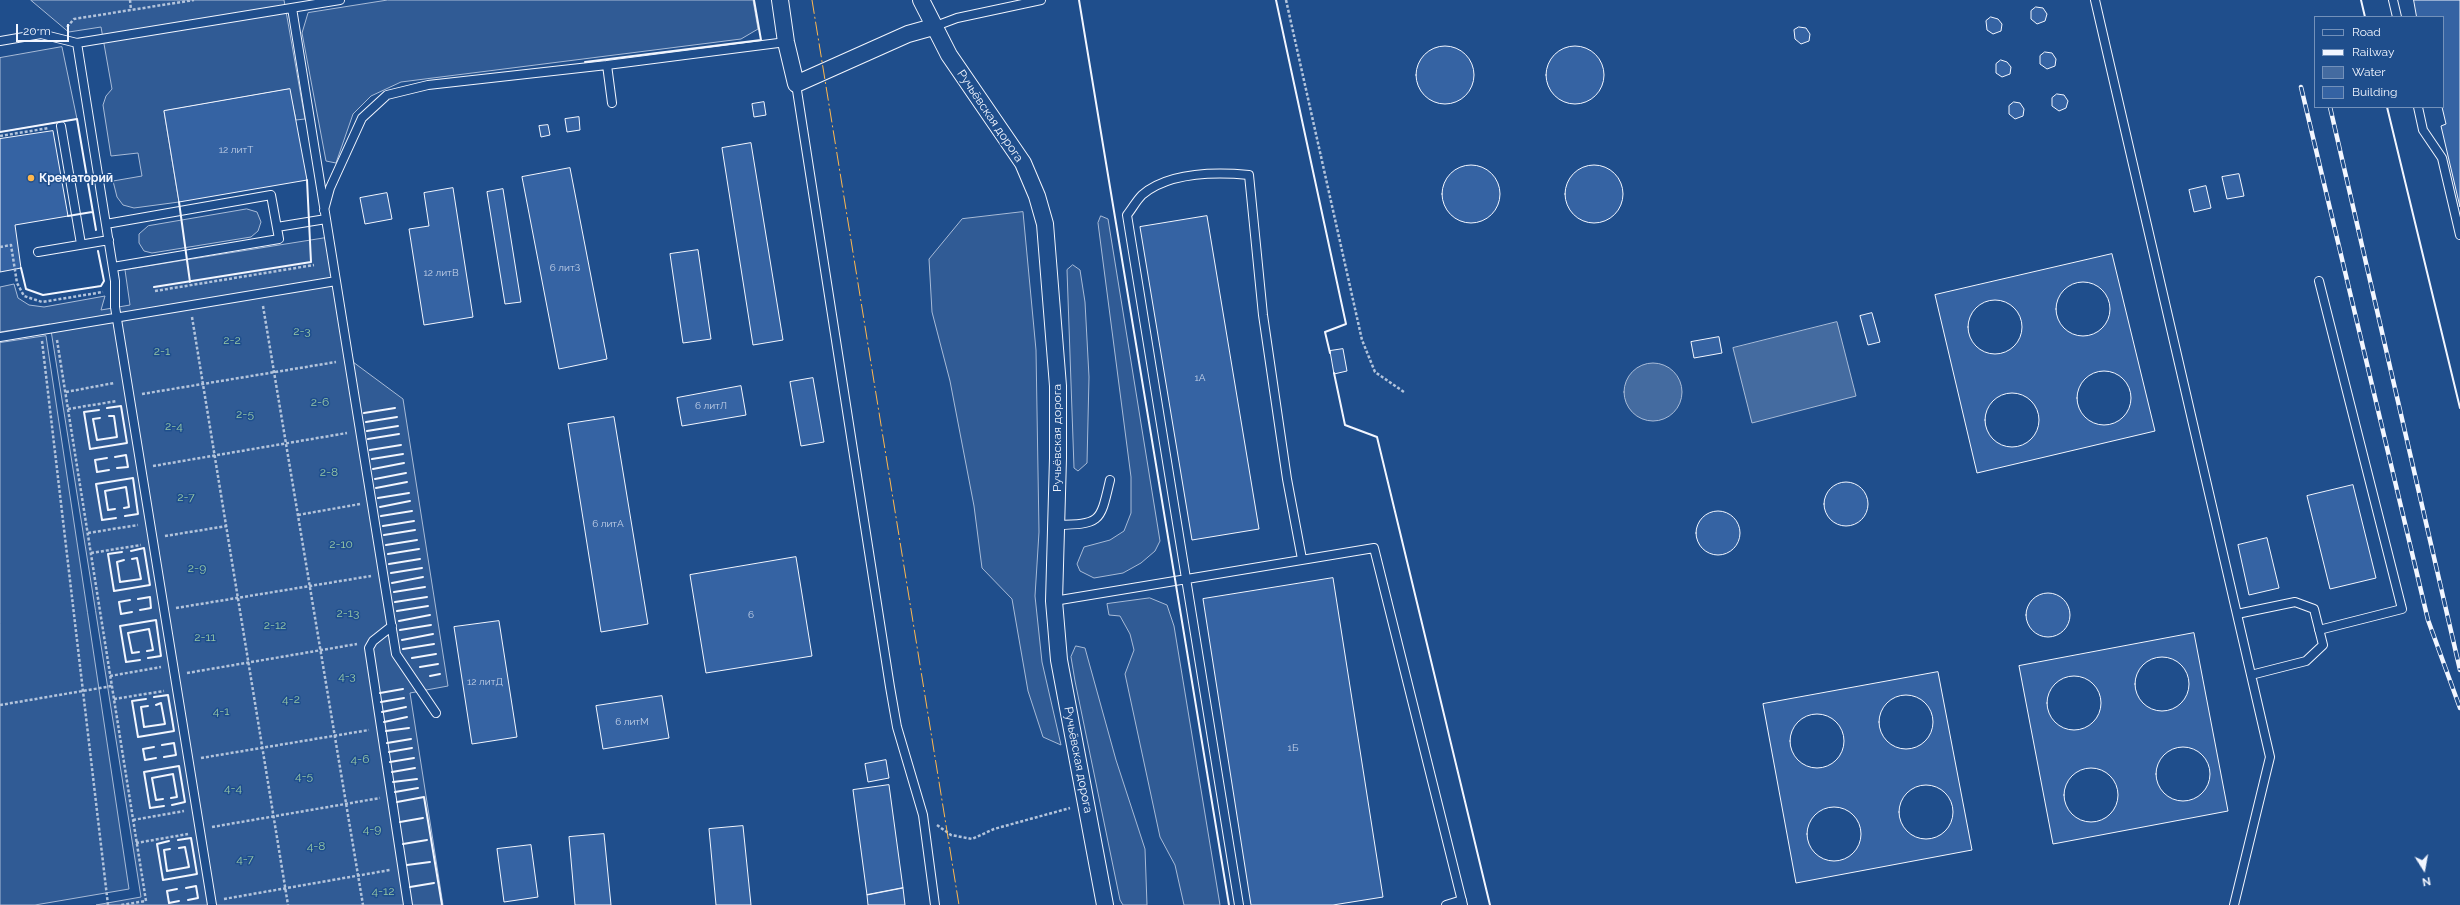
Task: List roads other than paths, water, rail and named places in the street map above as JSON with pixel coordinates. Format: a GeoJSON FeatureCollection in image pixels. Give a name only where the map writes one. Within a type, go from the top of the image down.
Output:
{"type":"FeatureCollection","features":[{"type":"Feature","properties":{"kind":"street"},"geometry":{"type":"LineString","coordinates":[[780,0],[786,42],[796,84],[908,34],[933,27]]}},
{"type":"Feature","properties":{"kind":"street","name":"Ручьёвская дорога"},"geometry":{"type":"LineString","coordinates":[[921,0],[933,27],[949,56],[1022,163],[1037,196],[1045,224],[1058,386],[1054,601],[1059,660],[1105,905]]}},
{"type":"Feature","properties":{"kind":"lane"},"geometry":{"type":"LineString","coordinates":[[0,41],[42,34],[77,42],[340,0]]}},
{"type":"Feature","properties":{"kind":"lane"},"geometry":{"type":"LineString","coordinates":[[933,27],[957,18],[1041,0]]}},
{"type":"Feature","properties":{"kind":"lane"},"geometry":{"type":"LineString","coordinates":[[2095,0],[2270,757],[2234,905]]}},
{"type":"Feature","properties":{"kind":"lane"},"geometry":{"type":"LineString","coordinates":[[2393,0],[2397,16]]}},
{"type":"Feature","properties":{"kind":"lane"},"geometry":{"type":"LineString","coordinates":[[292,8],[396,654],[436,713]]}},
{"type":"Feature","properties":{"kind":"lane"},"geometry":{"type":"LineString","coordinates":[[77,42],[113,267],[117,318],[129,398],[212,903]]}},
{"type":"Feature","properties":{"kind":"lane"},"geometry":{"type":"LineString","coordinates":[[324,210],[330,188],[362,118],[387,95],[428,85],[607,65],[786,42]]}},
{"type":"Feature","properties":{"kind":"lane"},"geometry":{"type":"LineString","coordinates":[[607,65],[612,103]]}},
{"type":"Feature","properties":{"kind":"lane"},"geometry":{"type":"LineString","coordinates":[[796,84],[890,687],[897,727],[923,815],[935,905]]}},
{"type":"Feature","properties":{"kind":"lane"},"geometry":{"type":"LineString","coordinates":[[2418,108],[2423,130],[2442,158],[2460,235]]}},
{"type":"Feature","properties":{"kind":"lane"},"geometry":{"type":"LineString","coordinates":[[61,126],[82,244]]}},
{"type":"Feature","properties":{"kind":"lane"},"geometry":{"type":"LineString","coordinates":[[1239,905],[1127,215],[1141,196],[1152,188],[1179,179],[1221,173],[1249,175],[1262,315],[1286,479],[1302,559]]}},
{"type":"Feature","properties":{"kind":"lane"},"geometry":{"type":"LineString","coordinates":[[106,224],[271,195],[279,239],[113,267]]}},
{"type":"Feature","properties":{"kind":"lane"},"geometry":{"type":"LineString","coordinates":[[277,227],[326,219]]}},
{"type":"Feature","properties":{"kind":"lane"},"geometry":{"type":"LineString","coordinates":[[38,252],[109,240]]}},
{"type":"Feature","properties":{"kind":"lane"},"geometry":{"type":"LineString","coordinates":[[0,337],[336,281]]}},
{"type":"Feature","properties":{"kind":"lane"},"geometry":{"type":"LineString","coordinates":[[2319,281],[2402,609],[2319,630]]}},
{"type":"Feature","properties":{"kind":"lane"},"geometry":{"type":"LineString","coordinates":[[1056,525],[1080,524],[1095,521],[1103,512],[1110,480]]}},
{"type":"Feature","properties":{"kind":"lane"},"geometry":{"type":"LineString","coordinates":[[1054,601],[1374,548],[1463,902],[1446,905]]}},
{"type":"Feature","properties":{"kind":"lane"},"geometry":{"type":"LineString","coordinates":[[2237,614],[2295,602],[2314,608],[2323,645],[2306,661],[2251,675]]}},
{"type":"Feature","properties":{"kind":"lane"},"geometry":{"type":"LineString","coordinates":[[392,626],[373,641],[369,648],[408,905]]}},
{"type":"Feature","properties":{"kind":"water"},"geometry":{"type":"Polygon","coordinates":[[[1837,322],[1856,396],[1752,423],[1733,348],[1837,322]]]}},
{"type":"Feature","properties":{"kind":"water"},"geometry":{"type":"Polygon","coordinates":[[[1647,363],[1659,363],[1674,371],[1682,386],[1682,398],[1674,413],[1659,421],[1647,421],[1632,413],[1624,398],[1624,386],[1632,371],[1647,363]]]}},
{"type":"Feature","properties":{"kind":"railway"},"geometry":{"type":"LineString","coordinates":[[2301,87],[2428,620],[2460,708]]}},
{"type":"Feature","properties":{"kind":"railway"},"geometry":{"type":"LineString","coordinates":[[2330,108],[2460,670]]}},
{"type":"Feature","properties":{"kind":"place","name":"Крематорий"},"geometry":{"type":"Point","coordinates":[31,178]}},
{"type":"Feature","properties":{"kind":"park label","name":"2-3"},"geometry":{"type":"Point","coordinates":[302,331]}},
{"type":"Feature","properties":{"kind":"park label","name":"2-2"},"geometry":{"type":"Point","coordinates":[232,340]}},
{"type":"Feature","properties":{"kind":"park label","name":"2-1"},"geometry":{"type":"Point","coordinates":[162,351]}},
{"type":"Feature","properties":{"kind":"park label","name":"2-6"},"geometry":{"type":"Point","coordinates":[320,402]}},
{"type":"Feature","properties":{"kind":"park label","name":"2-5"},"geometry":{"type":"Point","coordinates":[245,414]}},
{"type":"Feature","properties":{"kind":"park label","name":"2-4"},"geometry":{"type":"Point","coordinates":[174,426]}},
{"type":"Feature","properties":{"kind":"park label","name":"2-8"},"geometry":{"type":"Point","coordinates":[329,472]}},
{"type":"Feature","properties":{"kind":"park label","name":"2-7"},"geometry":{"type":"Point","coordinates":[186,497]}},
{"type":"Feature","properties":{"kind":"park label","name":"2-10"},"geometry":{"type":"Point","coordinates":[341,544]}},
{"type":"Feature","properties":{"kind":"park label","name":"2-9"},"geometry":{"type":"Point","coordinates":[197,568]}},
{"type":"Feature","properties":{"kind":"park label","name":"2-13"},"geometry":{"type":"Point","coordinates":[348,613]}},
{"type":"Feature","properties":{"kind":"park label","name":"2-12"},"geometry":{"type":"Point","coordinates":[275,625]}},
{"type":"Feature","properties":{"kind":"park label","name":"2-11"},"geometry":{"type":"Point","coordinates":[205,637]}},
{"type":"Feature","properties":{"kind":"park label","name":"4-3"},"geometry":{"type":"Point","coordinates":[347,676]}},
{"type":"Feature","properties":{"kind":"park label","name":"4-2"},"geometry":{"type":"Point","coordinates":[291,699]}},
{"type":"Feature","properties":{"kind":"park label","name":"4-1"},"geometry":{"type":"Point","coordinates":[221,711]}},
{"type":"Feature","properties":{"kind":"park label","name":"4-6"},"geometry":{"type":"Point","coordinates":[360,759]}},
{"type":"Feature","properties":{"kind":"park label","name":"4-5"},"geometry":{"type":"Point","coordinates":[304,776]}},
{"type":"Feature","properties":{"kind":"park label","name":"4-4"},"geometry":{"type":"Point","coordinates":[233,788]}},
{"type":"Feature","properties":{"kind":"park label","name":"4-9"},"geometry":{"type":"Point","coordinates":[372,829]}},
{"type":"Feature","properties":{"kind":"park label","name":"4-8"},"geometry":{"type":"Point","coordinates":[316,846]}},
{"type":"Feature","properties":{"kind":"park label","name":"4-7"},"geometry":{"type":"Point","coordinates":[245,859]}},
{"type":"Feature","properties":{"kind":"park label","name":"4-12"},"geometry":{"type":"Point","coordinates":[383,891]}}]}
